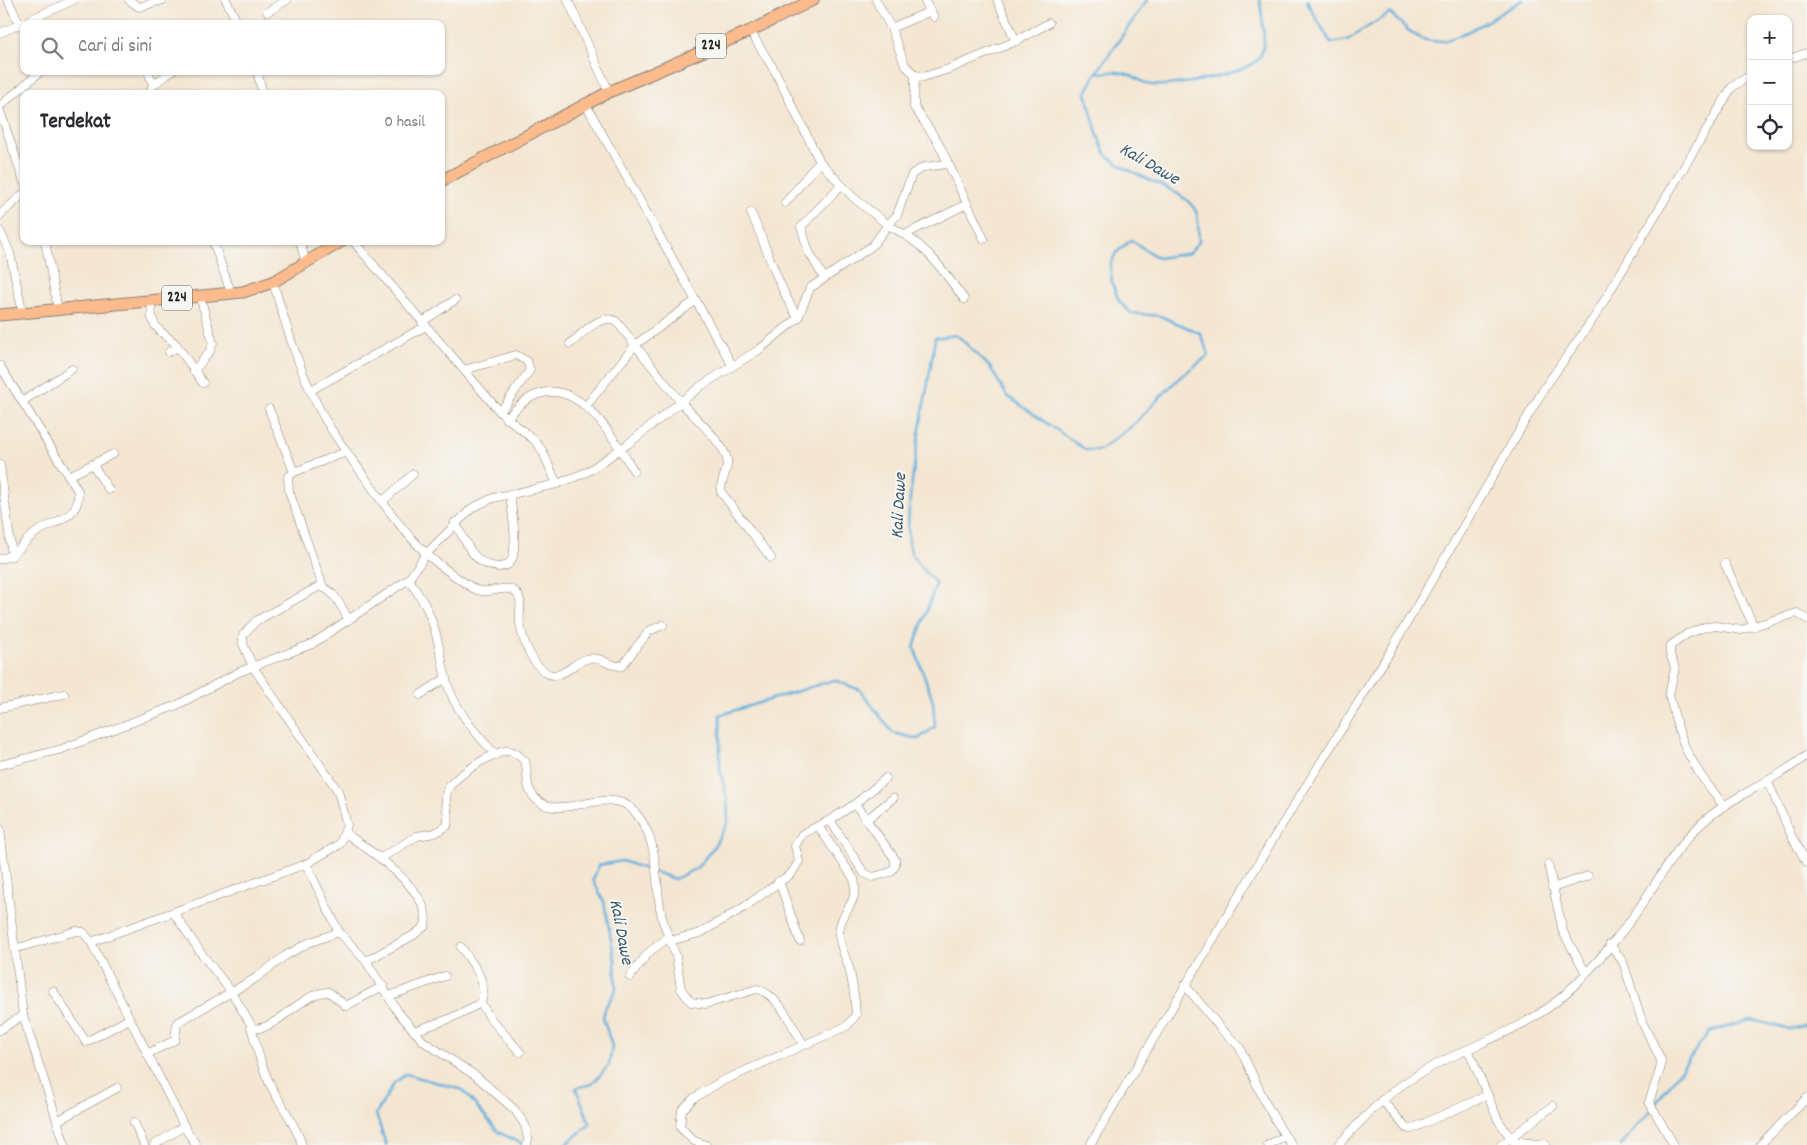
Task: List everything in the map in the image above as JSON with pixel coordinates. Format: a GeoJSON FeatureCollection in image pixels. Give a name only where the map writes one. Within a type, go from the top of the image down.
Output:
{"type":"FeatureCollection","features":[{"type":"Feature","properties":{"kind":"main road","name":"224"},"geometry":{"type":"LineString","coordinates":[[445,179],[608,92],[750,31],[813,0]]}},
{"type":"Feature","properties":{"kind":"main road","name":"224"},"geometry":{"type":"LineString","coordinates":[[0,315],[231,294],[273,282],[336,245]]}},
{"type":"Feature","properties":{"kind":"street"},"geometry":{"type":"LineString","coordinates":[[0,33],[19,23],[8,0]]}},
{"type":"Feature","properties":{"kind":"street"},"geometry":{"type":"LineString","coordinates":[[26,20],[74,0]]}},
{"type":"Feature","properties":{"kind":"street"},"geometry":{"type":"LineString","coordinates":[[129,0],[139,7],[163,0]]}},
{"type":"Feature","properties":{"kind":"street"},"geometry":{"type":"LineString","coordinates":[[226,0],[236,20]]}},
{"type":"Feature","properties":{"kind":"street"},"geometry":{"type":"LineString","coordinates":[[268,12],[287,0]]}},
{"type":"Feature","properties":{"kind":"street"},"geometry":{"type":"LineString","coordinates":[[568,0],[608,92]]}},
{"type":"Feature","properties":{"kind":"street"},"geometry":{"type":"LineString","coordinates":[[876,0],[891,28],[905,65],[915,75],[923,77],[949,70],[1016,41],[1049,23]]}},
{"type":"Feature","properties":{"kind":"street"},"geometry":{"type":"LineString","coordinates":[[891,28],[932,14],[924,0]]}},
{"type":"Feature","properties":{"kind":"street"},"geometry":{"type":"LineString","coordinates":[[997,0],[1016,41]]}},
{"type":"Feature","properties":{"kind":"street"},"geometry":{"type":"LineString","coordinates":[[750,31],[776,74],[820,162],[841,185],[888,225],[906,234],[926,249],[964,299]]}},
{"type":"Feature","properties":{"kind":"street"},"geometry":{"type":"LineString","coordinates":[[1792,58],[1807,53]]}},
{"type":"Feature","properties":{"kind":"street"},"geometry":{"type":"LineString","coordinates":[[0,106],[37,75]]}},
{"type":"Feature","properties":{"kind":"street"},"geometry":{"type":"LineString","coordinates":[[149,75],[153,85]]}},
{"type":"Feature","properties":{"kind":"street"},"geometry":{"type":"LineString","coordinates":[[151,90],[153,85],[167,75]]}},
{"type":"Feature","properties":{"kind":"street"},"geometry":{"type":"LineString","coordinates":[[258,75],[262,90]]}},
{"type":"Feature","properties":{"kind":"street"},"geometry":{"type":"LineString","coordinates":[[915,75],[914,107],[938,142],[984,239]]}},
{"type":"Feature","properties":{"kind":"street"},"geometry":{"type":"LineString","coordinates":[[1090,1145],[1185,985],[1391,650],[1545,387],[1594,316],[1732,87],[1747,78]]}},
{"type":"Feature","properties":{"kind":"street"},"geometry":{"type":"LineString","coordinates":[[586,103],[732,365]]}},
{"type":"Feature","properties":{"kind":"street"},"geometry":{"type":"LineString","coordinates":[[0,111],[20,170]]}},
{"type":"Feature","properties":{"kind":"street"},"geometry":{"type":"LineString","coordinates":[[785,203],[800,187],[803,178],[820,162]]}},
{"type":"Feature","properties":{"kind":"street"},"geometry":{"type":"LineString","coordinates":[[0,765],[62,749],[178,705],[253,667],[312,644],[409,579],[426,554],[455,522],[472,508],[493,498],[557,484],[587,472],[620,450],[732,365],[760,349],[798,318],[810,288],[872,246],[897,215],[912,174],[924,167],[948,164]]}},
{"type":"Feature","properties":{"kind":"street"},"geometry":{"type":"LineString","coordinates":[[824,278],[809,252],[801,227],[841,185]]}},
{"type":"Feature","properties":{"kind":"street"},"geometry":{"type":"LineString","coordinates":[[0,215],[20,197]]}},
{"type":"Feature","properties":{"kind":"street"},"geometry":{"type":"LineString","coordinates":[[906,234],[967,204]]}},
{"type":"Feature","properties":{"kind":"street"},"geometry":{"type":"LineString","coordinates":[[751,213],[766,246],[783,293],[798,318]]}},
{"type":"Feature","properties":{"kind":"street"},"geometry":{"type":"LineString","coordinates":[[0,231],[10,253],[23,314]]}},
{"type":"Feature","properties":{"kind":"street"},"geometry":{"type":"LineString","coordinates":[[47,245],[58,310]]}},
{"type":"Feature","properties":{"kind":"street"},"geometry":{"type":"LineString","coordinates":[[214,245],[231,294]]}},
{"type":"Feature","properties":{"kind":"street"},"geometry":{"type":"LineString","coordinates":[[301,245],[306,264]]}},
{"type":"Feature","properties":{"kind":"street"},"geometry":{"type":"LineString","coordinates":[[356,245],[506,419],[534,440],[542,450],[557,484]]}},
{"type":"Feature","properties":{"kind":"street"},"geometry":{"type":"LineString","coordinates":[[273,282],[311,390],[320,410],[346,452],[426,554],[473,589],[488,593],[508,588],[515,592],[520,599],[519,620],[528,650],[540,667],[549,674],[561,674],[579,661],[588,658],[600,658],[615,666],[622,666],[649,630],[663,625]]}},
{"type":"Feature","properties":{"kind":"street"},"geometry":{"type":"LineString","coordinates":[[194,371],[213,343],[200,296]]}},
{"type":"Feature","properties":{"kind":"street"},"geometry":{"type":"LineString","coordinates":[[151,300],[152,318],[155,325],[178,347],[203,382]]}},
{"type":"Feature","properties":{"kind":"street"},"geometry":{"type":"LineString","coordinates":[[311,390],[424,324],[456,300]]}},
{"type":"Feature","properties":{"kind":"street"},"geometry":{"type":"LineString","coordinates":[[586,406],[636,345],[695,301]]}},
{"type":"Feature","properties":{"kind":"street"},"geometry":{"type":"LineString","coordinates":[[570,344],[599,321],[611,318],[616,321],[724,453],[727,459],[726,470],[720,482],[721,492],[771,558]]}},
{"type":"Feature","properties":{"kind":"street"},"geometry":{"type":"LineString","coordinates":[[169,352],[178,347]]}},
{"type":"Feature","properties":{"kind":"street"},"geometry":{"type":"LineString","coordinates":[[464,370],[516,355],[527,361],[530,370],[500,412]]}},
{"type":"Feature","properties":{"kind":"street"},"geometry":{"type":"LineString","coordinates":[[23,401],[72,368]]}},
{"type":"Feature","properties":{"kind":"street"},"geometry":{"type":"LineString","coordinates":[[0,559],[12,556],[38,531],[60,522],[71,514],[79,497],[78,491],[23,401],[1,370]]}},
{"type":"Feature","properties":{"kind":"street"},"geometry":{"type":"LineString","coordinates":[[506,419],[528,399],[549,391],[565,395],[586,406],[634,471]]}},
{"type":"Feature","properties":{"kind":"street"},"geometry":{"type":"LineString","coordinates":[[269,409],[294,472]]}},
{"type":"Feature","properties":{"kind":"street"},"geometry":{"type":"LineString","coordinates":[[346,452],[294,472],[288,477],[289,491],[323,587],[336,599],[348,620]]}},
{"type":"Feature","properties":{"kind":"street"},"geometry":{"type":"LineString","coordinates":[[69,476],[113,454]]}},
{"type":"Feature","properties":{"kind":"street"},"geometry":{"type":"LineString","coordinates":[[0,465],[12,556]]}},
{"type":"Feature","properties":{"kind":"street"},"geometry":{"type":"LineString","coordinates":[[93,465],[109,490]]}},
{"type":"Feature","properties":{"kind":"street"},"geometry":{"type":"LineString","coordinates":[[383,501],[413,474]]}},
{"type":"Feature","properties":{"kind":"street"},"geometry":{"type":"LineString","coordinates":[[455,522],[477,560],[496,567],[504,567],[510,563],[515,540],[510,494]]}},
{"type":"Feature","properties":{"kind":"street"},"geometry":{"type":"LineString","coordinates":[[1725,564],[1754,627]]}},
{"type":"Feature","properties":{"kind":"street"},"geometry":{"type":"LineString","coordinates":[[409,579],[424,604],[432,623],[446,678],[467,720],[496,755]]}},
{"type":"Feature","properties":{"kind":"street"},"geometry":{"type":"LineString","coordinates":[[91,942],[306,864],[340,844],[347,825],[338,791],[253,667],[243,644],[243,635],[256,621],[318,587],[323,587]]}},
{"type":"Feature","properties":{"kind":"street"},"geometry":{"type":"LineString","coordinates":[[1724,806],[1701,776],[1686,750],[1678,728],[1669,695],[1675,668],[1670,654],[1670,646],[1687,634],[1716,626],[1741,630],[1797,613],[1807,619]]}},
{"type":"Feature","properties":{"kind":"street"},"geometry":{"type":"LineString","coordinates":[[420,695],[446,678]]}},
{"type":"Feature","properties":{"kind":"street"},"geometry":{"type":"LineString","coordinates":[[0,708],[64,694]]}},
{"type":"Feature","properties":{"kind":"street"},"geometry":{"type":"LineString","coordinates":[[381,858],[417,836],[435,832],[447,826],[449,820],[445,800],[448,788],[473,767],[496,755],[512,752],[525,761],[531,792],[547,804],[566,808],[603,800],[614,800],[632,808],[648,831],[657,865],[661,917],[676,956],[682,989],[691,1002],[706,1004],[757,989],[762,990],[777,1002],[804,1045]]}},
{"type":"Feature","properties":{"kind":"street"},"geometry":{"type":"LineString","coordinates":[[1338,1145],[1382,1100],[1414,1077],[1524,1022],[1557,1001],[1586,973],[1610,944],[1643,902],[1679,847],[1699,826],[1724,806],[1790,768],[1807,755]]}},
{"type":"Feature","properties":{"kind":"street"},"geometry":{"type":"LineString","coordinates":[[630,977],[642,959],[669,939],[700,932],[744,908],[792,873],[797,868],[799,861],[795,846],[802,834],[830,820],[855,804],[886,778]]}},
{"type":"Feature","properties":{"kind":"street"},"geometry":{"type":"LineString","coordinates":[[1767,780],[1792,837],[1807,864]]}},
{"type":"Feature","properties":{"kind":"street"},"geometry":{"type":"LineString","coordinates":[[866,820],[893,798]]}},
{"type":"Feature","properties":{"kind":"street"},"geometry":{"type":"LineString","coordinates":[[830,820],[864,873],[873,877],[891,872],[895,866],[895,860],[855,804]]}},
{"type":"Feature","properties":{"kind":"street"},"geometry":{"type":"LineString","coordinates":[[706,1145],[694,1141],[680,1127],[682,1110],[694,1098],[720,1082],[847,1026],[856,1015],[849,967],[839,934],[844,916],[856,895],[856,887],[854,879],[818,826]]}},
{"type":"Feature","properties":{"kind":"street"},"geometry":{"type":"LineString","coordinates":[[0,830],[23,1015],[65,1145]]}},
{"type":"Feature","properties":{"kind":"street"},"geometry":{"type":"LineString","coordinates":[[345,833],[381,858],[408,885],[424,910],[426,922],[425,926],[414,935],[366,961]]}},
{"type":"Feature","properties":{"kind":"street"},"geometry":{"type":"LineString","coordinates":[[306,864],[339,932],[366,961],[414,1031],[423,1041],[502,1096],[525,1125],[527,1142]]}},
{"type":"Feature","properties":{"kind":"street"},"geometry":{"type":"LineString","coordinates":[[1548,864],[1563,932],[1586,973]]}},
{"type":"Feature","properties":{"kind":"street"},"geometry":{"type":"LineString","coordinates":[[1552,888],[1588,876]]}},
{"type":"Feature","properties":{"kind":"street"},"geometry":{"type":"LineString","coordinates":[[779,881],[800,941]]}},
{"type":"Feature","properties":{"kind":"street"},"geometry":{"type":"LineString","coordinates":[[174,913],[201,953],[231,992],[251,1027],[261,1062],[272,1089],[293,1123],[302,1145]]}},
{"type":"Feature","properties":{"kind":"street"},"geometry":{"type":"LineString","coordinates":[[14,949],[76,931],[83,932],[91,942],[128,1019],[184,1126],[196,1145]]}},
{"type":"Feature","properties":{"kind":"street"},"geometry":{"type":"LineString","coordinates":[[147,1054],[175,1040],[177,1023],[231,992],[308,943],[339,932]]}},
{"type":"Feature","properties":{"kind":"street"},"geometry":{"type":"LineString","coordinates":[[1610,944],[1620,954],[1642,1024],[1661,1060],[1660,1070],[1649,1098],[1651,1106],[1674,1145]]}},
{"type":"Feature","properties":{"kind":"street"},"geometry":{"type":"LineString","coordinates":[[414,1031],[449,1019],[481,1003],[485,992],[482,983],[478,972],[461,947]]}},
{"type":"Feature","properties":{"kind":"street"},"geometry":{"type":"LineString","coordinates":[[389,996],[444,976]]}},
{"type":"Feature","properties":{"kind":"street"},"geometry":{"type":"LineString","coordinates":[[1185,985],[1222,1030],[1239,1046],[1285,1136],[1292,1145]]}},
{"type":"Feature","properties":{"kind":"street"},"geometry":{"type":"LineString","coordinates":[[251,1027],[263,1027],[315,994],[329,992],[346,1006],[383,986]]}},
{"type":"Feature","properties":{"kind":"street"},"geometry":{"type":"LineString","coordinates":[[53,991],[86,1042],[128,1019]]}},
{"type":"Feature","properties":{"kind":"street"},"geometry":{"type":"LineString","coordinates":[[481,1003],[490,1018],[520,1052]]}},
{"type":"Feature","properties":{"kind":"street"},"geometry":{"type":"LineString","coordinates":[[0,1030],[23,1015]]}},
{"type":"Feature","properties":{"kind":"street"},"geometry":{"type":"LineString","coordinates":[[1468,1049],[1498,1120],[1510,1138],[1513,1141],[1546,1145]]}},
{"type":"Feature","properties":{"kind":"street"},"geometry":{"type":"LineString","coordinates":[[57,1121],[117,1088]]}},
{"type":"Feature","properties":{"kind":"street"},"geometry":{"type":"LineString","coordinates":[[1382,1100],[1406,1128],[1411,1130],[1488,1096]]}},
{"type":"Feature","properties":{"kind":"street"},"geometry":{"type":"LineString","coordinates":[[1760,1145],[1807,1098]]}},
{"type":"Feature","properties":{"kind":"street"},"geometry":{"type":"LineString","coordinates":[[1501,1145],[1553,1106]]}},
{"type":"Feature","properties":{"kind":"street"},"geometry":{"type":"LineString","coordinates":[[134,1122],[144,1145]]}},
{"type":"Feature","properties":{"kind":"street"},"geometry":{"type":"LineString","coordinates":[[154,1145],[184,1126]]}},
{"type":"Feature","properties":{"kind":"street"},"geometry":{"type":"LineString","coordinates":[[1268,1145],[1285,1136]]}},
{"type":"Feature","properties":{"kind":"waterway","name":"Kali Dawe"},"geometry":{"type":"LineString","coordinates":[[1097,72],[1147,0]]}},
{"type":"Feature","properties":{"kind":"waterway","name":"Kali Dawe"},"geometry":{"type":"LineString","coordinates":[[565,1145],[590,1124],[576,1088],[592,1084],[609,1065],[612,1046],[603,1018],[605,1008],[616,990],[615,960],[604,902],[593,880],[599,865],[622,861],[675,879],[697,868],[713,848],[728,822],[727,798],[720,770],[720,715],[834,680],[860,690],[893,733],[918,739],[935,727],[933,701],[914,647],[936,584],[914,558],[909,538],[909,514],[916,451],[935,338],[957,335],[990,367],[1007,396],[1086,450],[1100,450],[1132,426],[1179,378],[1209,355],[1200,333],[1160,316],[1131,313],[1119,301],[1112,283],[1110,265],[1116,253],[1131,240],[1158,258],[1190,253],[1199,241],[1198,217],[1191,205],[1182,196],[1128,170],[1107,155],[1098,135],[1086,93],[1096,73],[1122,72],[1147,84],[1171,85],[1207,79],[1242,69],[1254,63],[1260,57],[1264,44],[1260,0]]}},
{"type":"Feature","properties":{"kind":"waterway","name":"Kali Dawe"},"geometry":{"type":"LineString","coordinates":[[1308,0],[1308,4],[1331,43],[1347,40],[1390,13],[1419,37],[1425,40],[1441,41],[1478,27],[1522,0]]}},
{"type":"Feature","properties":{"kind":"waterway"},"geometry":{"type":"LineString","coordinates":[[1654,1106],[1709,1032],[1751,1020],[1790,1029],[1807,1025]]}},
{"type":"Feature","properties":{"kind":"waterway","name":"Kali Dawe"},"geometry":{"type":"LineString","coordinates":[[386,1145],[376,1114],[394,1083],[406,1074],[463,1090],[498,1132],[525,1145]]}},
{"type":"Feature","properties":{"kind":"waterway"},"geometry":{"type":"LineString","coordinates":[[1621,1145],[1651,1110]]}}]}
